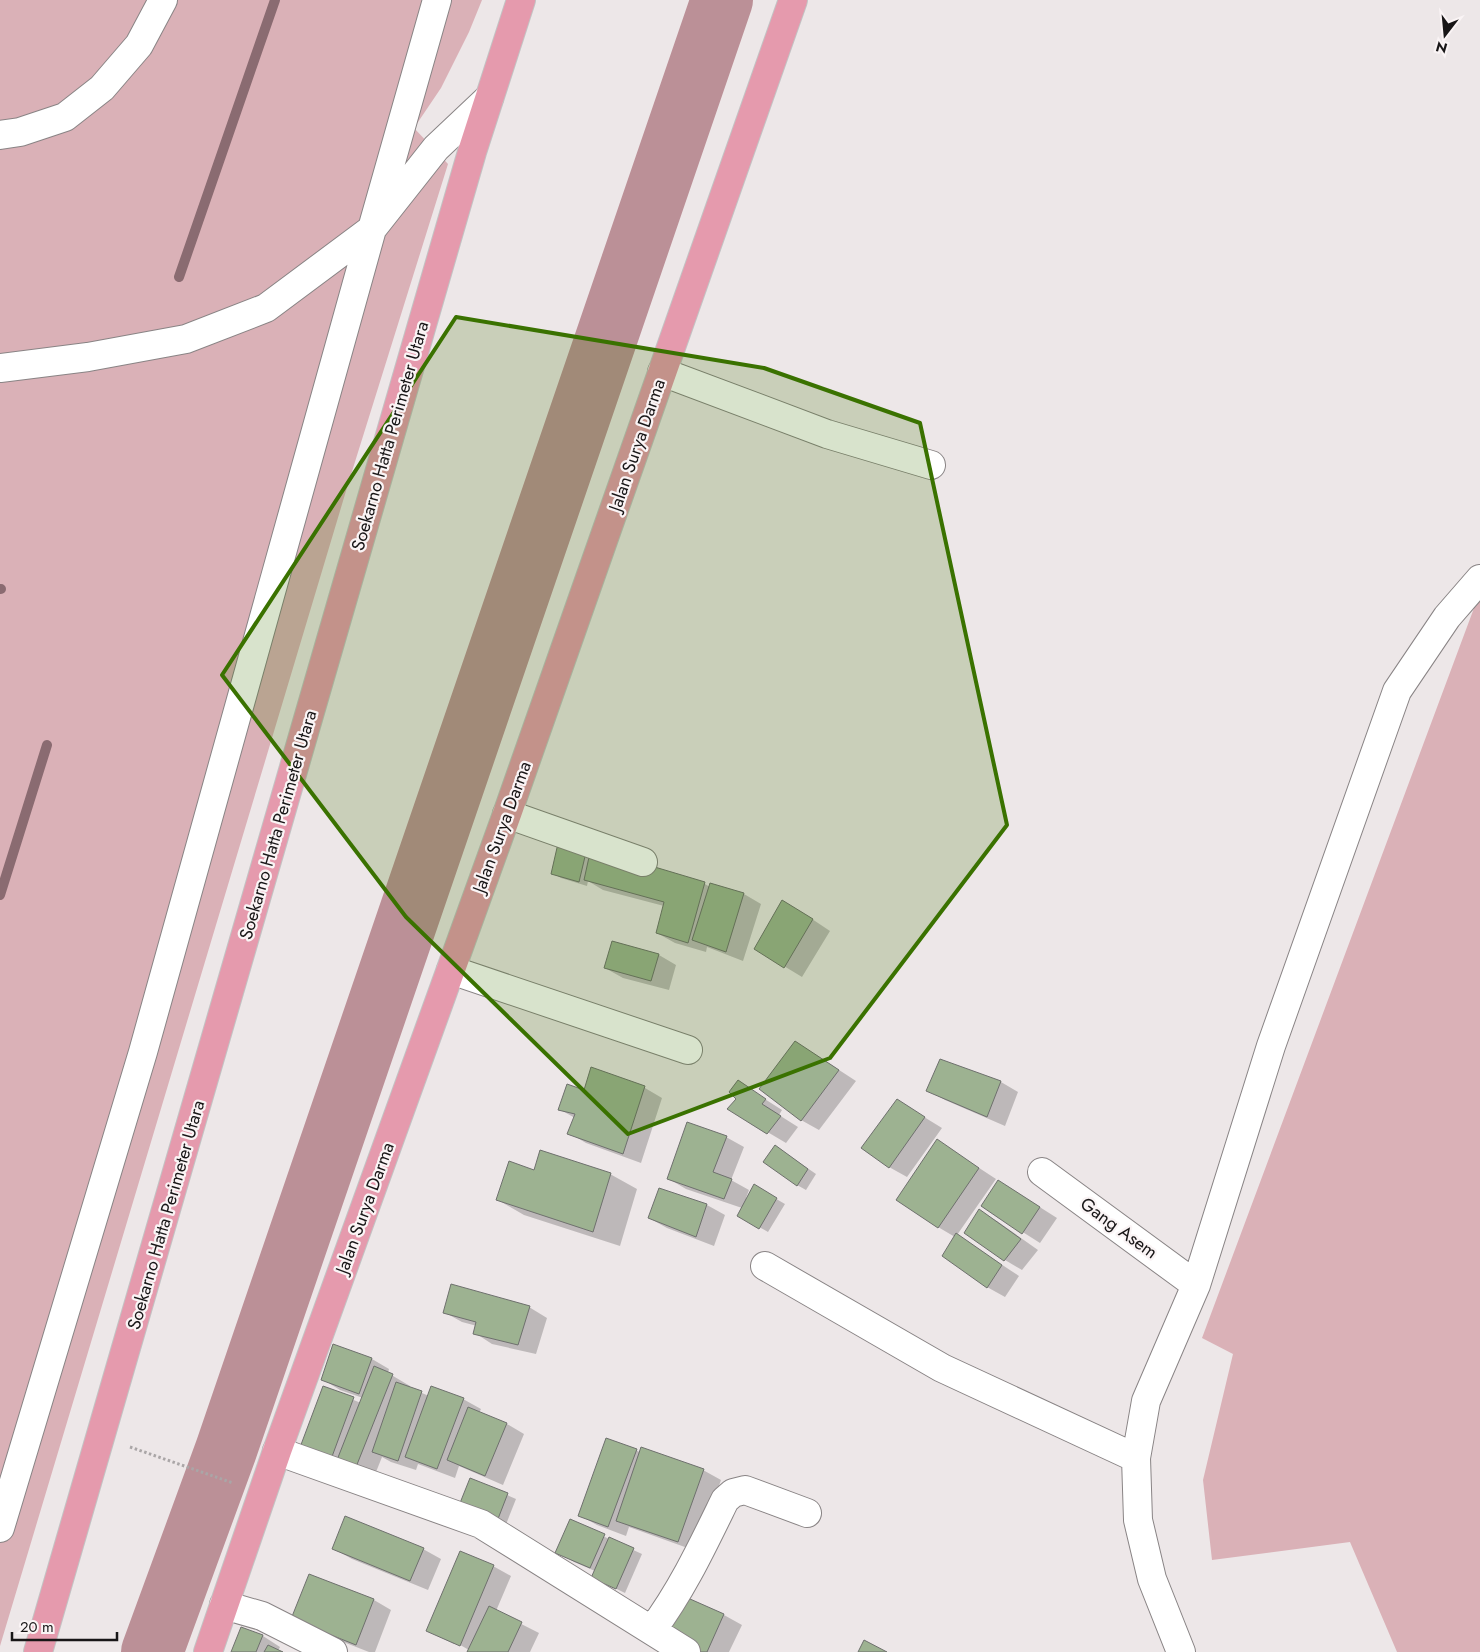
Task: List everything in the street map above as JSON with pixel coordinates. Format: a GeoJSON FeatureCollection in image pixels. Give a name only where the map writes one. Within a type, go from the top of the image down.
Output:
{"type":"FeatureCollection","features":[{"type":"Feature","properties":{"kind":"main road","name":"Soekarno Hatta Perimeter Utara"},"geometry":{"type":"LineString","coordinates":[[38,1652],[102,1437],[489,98],[521,0]]}},
{"type":"Feature","properties":{"kind":"main road","name":"Jalan Surya Darma"},"geometry":{"type":"LineString","coordinates":[[208,1652],[277,1451],[507,814],[793,0]]}},
{"type":"Feature","properties":{"kind":"street"},"geometry":{"type":"LineString","coordinates":[[0,135],[20,132],[65,117],[102,88],[139,45],[164,0]]}},
{"type":"Feature","properties":{"kind":"street"},"geometry":{"type":"LineString","coordinates":[[0,1528],[143,1052],[437,0]]}},
{"type":"Feature","properties":{"kind":"street"},"geometry":{"type":"LineString","coordinates":[[0,368],[88,357],[186,339],[266,308],[372,229],[436,148],[489,98]]}},
{"type":"Feature","properties":{"kind":"street"},"geometry":{"type":"LineString","coordinates":[[662,372],[827,434],[931,465]]}},
{"type":"Feature","properties":{"kind":"street"},"geometry":{"type":"LineString","coordinates":[[1181,1652],[1152,1579],[1138,1520],[1136,1458],[1146,1400],[1196,1285],[1272,1046],[1397,691],[1447,618],[1480,579]]}},
{"type":"Feature","properties":{"kind":"street"},"geometry":{"type":"LineString","coordinates":[[507,814],[643,862]]}},
{"type":"Feature","properties":{"kind":"street"},"geometry":{"type":"LineString","coordinates":[[451,970],[688,1050]]}},
{"type":"Feature","properties":{"kind":"street","name":"Gang Asem"},"geometry":{"type":"LineString","coordinates":[[1042,1172],[1196,1285]]}},
{"type":"Feature","properties":{"kind":"street"},"geometry":{"type":"LineString","coordinates":[[765,1266],[942,1368],[1136,1458]]}},
{"type":"Feature","properties":{"kind":"street"},"geometry":{"type":"LineString","coordinates":[[277,1451],[481,1524],[686,1652]]}},
{"type":"Feature","properties":{"kind":"street"},"geometry":{"type":"LineString","coordinates":[[652,1630],[666,1612],[692,1566],[725,1500],[733,1494],[745,1490],[807,1514]]}},
{"type":"Feature","properties":{"kind":"street"},"geometry":{"type":"LineString","coordinates":[[224,1605],[262,1616],[334,1652]]}},
{"type":"Feature","properties":{"kind":"path"},"geometry":{"type":"LineString","coordinates":[[102,1437],[235,1484]]}},
{"type":"Feature","properties":{"kind":"highlighted area"},"geometry":{"type":"Polygon","coordinates":[[[456,317],[764,368],[920,423],[1007,825],[830,1058],[628,1134],[406,917],[222,675],[456,317]]]}},
{"type":"Feature","properties":{"kind":"shaded area"},"geometry":{"type":"Polygon","coordinates":[[[0,0],[482,0],[469,32],[441,88],[414,128],[448,164],[349,481],[0,1646],[0,0]]]}},
{"type":"Feature","properties":{"kind":"shaded area"},"geometry":{"type":"Polygon","coordinates":[[[1480,592],[1480,1652],[1397,1652],[1350,1542],[1212,1560],[1203,1480],[1233,1354],[1202,1338],[1480,592]]]}},
{"type":"Feature","properties":{"kind":"building"},"geometry":{"type":"Polygon","coordinates":[[[559,839],[587,848],[579,882],[551,874],[559,839]]]}},
{"type":"Feature","properties":{"kind":"building"},"geometry":{"type":"Polygon","coordinates":[[[591,848],[705,882],[688,943],[656,933],[664,902],[584,880],[591,848]]]}},
{"type":"Feature","properties":{"kind":"building"},"geometry":{"type":"Polygon","coordinates":[[[710,883],[744,893],[726,952],[692,940],[710,883]]]}},
{"type":"Feature","properties":{"kind":"building"},"geometry":{"type":"Polygon","coordinates":[[[782,900],[813,919],[784,968],[754,949],[782,900]]]}},
{"type":"Feature","properties":{"kind":"building"},"geometry":{"type":"Polygon","coordinates":[[[612,941],[659,954],[651,981],[604,968],[612,941]]]}},
{"type":"Feature","properties":{"kind":"building"},"geometry":{"type":"Polygon","coordinates":[[[795,1041],[839,1070],[801,1121],[759,1089],[795,1041]]]}},
{"type":"Feature","properties":{"kind":"building"},"geometry":{"type":"Polygon","coordinates":[[[940,1059],[1001,1081],[987,1117],[926,1091],[940,1059]]]}},
{"type":"Feature","properties":{"kind":"building"},"geometry":{"type":"Polygon","coordinates":[[[591,1067],[645,1086],[623,1154],[567,1134],[575,1114],[558,1110],[567,1084],[584,1090],[591,1067]]]}},
{"type":"Feature","properties":{"kind":"building"},"geometry":{"type":"Polygon","coordinates":[[[738,1080],[766,1099],[762,1104],[781,1116],[767,1134],[727,1109],[736,1099],[729,1092],[738,1080]]]}},
{"type":"Feature","properties":{"kind":"building"},"geometry":{"type":"Polygon","coordinates":[[[897,1099],[925,1117],[889,1168],[861,1148],[897,1099]]]}},
{"type":"Feature","properties":{"kind":"building"},"geometry":{"type":"Polygon","coordinates":[[[687,1122],[727,1136],[713,1172],[732,1179],[724,1199],[667,1179],[687,1122]]]}},
{"type":"Feature","properties":{"kind":"building"},"geometry":{"type":"Polygon","coordinates":[[[937,1139],[979,1168],[938,1228],[896,1200],[937,1139]]]}},
{"type":"Feature","properties":{"kind":"building"},"geometry":{"type":"Polygon","coordinates":[[[775,1145],[808,1169],[797,1186],[763,1162],[775,1145]]]}},
{"type":"Feature","properties":{"kind":"building"},"geometry":{"type":"Polygon","coordinates":[[[540,1150],[611,1173],[593,1232],[496,1200],[509,1161],[534,1170],[540,1150]]]}},
{"type":"Feature","properties":{"kind":"building"},"geometry":{"type":"Polygon","coordinates":[[[998,1180],[1040,1207],[1022,1234],[981,1206],[998,1180]]]}},
{"type":"Feature","properties":{"kind":"building"},"geometry":{"type":"Polygon","coordinates":[[[754,1184],[777,1198],[759,1229],[737,1216],[754,1184]]]}},
{"type":"Feature","properties":{"kind":"building"},"geometry":{"type":"Polygon","coordinates":[[[659,1188],[707,1204],[696,1237],[648,1218],[659,1188]]]}},
{"type":"Feature","properties":{"kind":"building"},"geometry":{"type":"Polygon","coordinates":[[[979,1209],[1021,1239],[1004,1261],[964,1233],[979,1209]]]}},
{"type":"Feature","properties":{"kind":"building"},"geometry":{"type":"Polygon","coordinates":[[[956,1233],[1002,1265],[987,1288],[942,1256],[956,1233]]]}},
{"type":"Feature","properties":{"kind":"building"},"geometry":{"type":"Polygon","coordinates":[[[451,1284],[530,1306],[518,1345],[473,1334],[476,1322],[443,1313],[451,1284]]]}},
{"type":"Feature","properties":{"kind":"building"},"geometry":{"type":"Polygon","coordinates":[[[333,1344],[372,1358],[359,1394],[321,1380],[333,1344]]]}},
{"type":"Feature","properties":{"kind":"building"},"geometry":{"type":"Polygon","coordinates":[[[374,1366],[393,1374],[356,1467],[337,1460],[374,1366]]]}},
{"type":"Feature","properties":{"kind":"building"},"geometry":{"type":"Polygon","coordinates":[[[396,1382],[422,1391],[398,1461],[372,1452],[396,1382]]]}},
{"type":"Feature","properties":{"kind":"building"},"geometry":{"type":"Polygon","coordinates":[[[323,1386],[354,1397],[330,1462],[299,1450],[323,1386]]]}},
{"type":"Feature","properties":{"kind":"building"},"geometry":{"type":"Polygon","coordinates":[[[431,1386],[464,1398],[437,1469],[405,1457],[431,1386]]]}},
{"type":"Feature","properties":{"kind":"building"},"geometry":{"type":"Polygon","coordinates":[[[468,1407],[507,1423],[485,1476],[447,1460],[468,1407]]]}},
{"type":"Feature","properties":{"kind":"building"},"geometry":{"type":"Polygon","coordinates":[[[606,1438],[637,1449],[608,1527],[578,1516],[606,1438]]]}},
{"type":"Feature","properties":{"kind":"building"},"geometry":{"type":"Polygon","coordinates":[[[641,1447],[704,1469],[678,1542],[616,1521],[641,1447]]]}},
{"type":"Feature","properties":{"kind":"building"},"geometry":{"type":"Polygon","coordinates":[[[470,1478],[508,1493],[496,1524],[458,1508],[470,1478]]]}},
{"type":"Feature","properties":{"kind":"building"},"geometry":{"type":"Polygon","coordinates":[[[345,1516],[424,1548],[410,1581],[332,1549],[345,1516]]]}},
{"type":"Feature","properties":{"kind":"building"},"geometry":{"type":"Polygon","coordinates":[[[570,1519],[605,1534],[590,1568],[555,1553],[570,1519]]]}},
{"type":"Feature","properties":{"kind":"building"},"geometry":{"type":"Polygon","coordinates":[[[609,1537],[634,1548],[616,1589],[591,1578],[609,1537]]]}},
{"type":"Feature","properties":{"kind":"building"},"geometry":{"type":"Polygon","coordinates":[[[460,1551],[494,1565],[460,1646],[426,1631],[460,1551]]]}},
{"type":"Feature","properties":{"kind":"building"},"geometry":{"type":"Polygon","coordinates":[[[309,1574],[374,1599],[356,1645],[291,1619],[309,1574]]]}},
{"type":"Feature","properties":{"kind":"building"},"geometry":{"type":"Polygon","coordinates":[[[681,1595],[724,1614],[707,1652],[699,1652],[663,1636],[681,1595]]]}},
{"type":"Feature","properties":{"kind":"building"},"geometry":{"type":"Polygon","coordinates":[[[489,1606],[522,1622],[508,1652],[467,1652],[489,1606]]]}},
{"type":"Feature","properties":{"kind":"building"},"geometry":{"type":"Polygon","coordinates":[[[241,1627],[263,1635],[256,1652],[231,1652],[241,1627]]]}},
{"type":"Feature","properties":{"kind":"building"},"geometry":{"type":"Polygon","coordinates":[[[864,1640],[887,1652],[858,1652],[864,1640]]]}},
{"type":"Feature","properties":{"kind":"building"},"geometry":{"type":"Polygon","coordinates":[[[268,1645],[283,1652],[264,1652],[268,1645]]]}},
{"type":"Feature","properties":{"kind":"waterway"},"geometry":{"type":"LineString","coordinates":[[179,277],[275,0]]}},
{"type":"Feature","properties":{"kind":"waterway"},"geometry":{"type":"LineString","coordinates":[[152,1652],[226,1450],[722,0]]}},
{"type":"Feature","properties":{"kind":"waterway"},"geometry":{"type":"LineString","coordinates":[[0,895],[47,745]]}}]}
